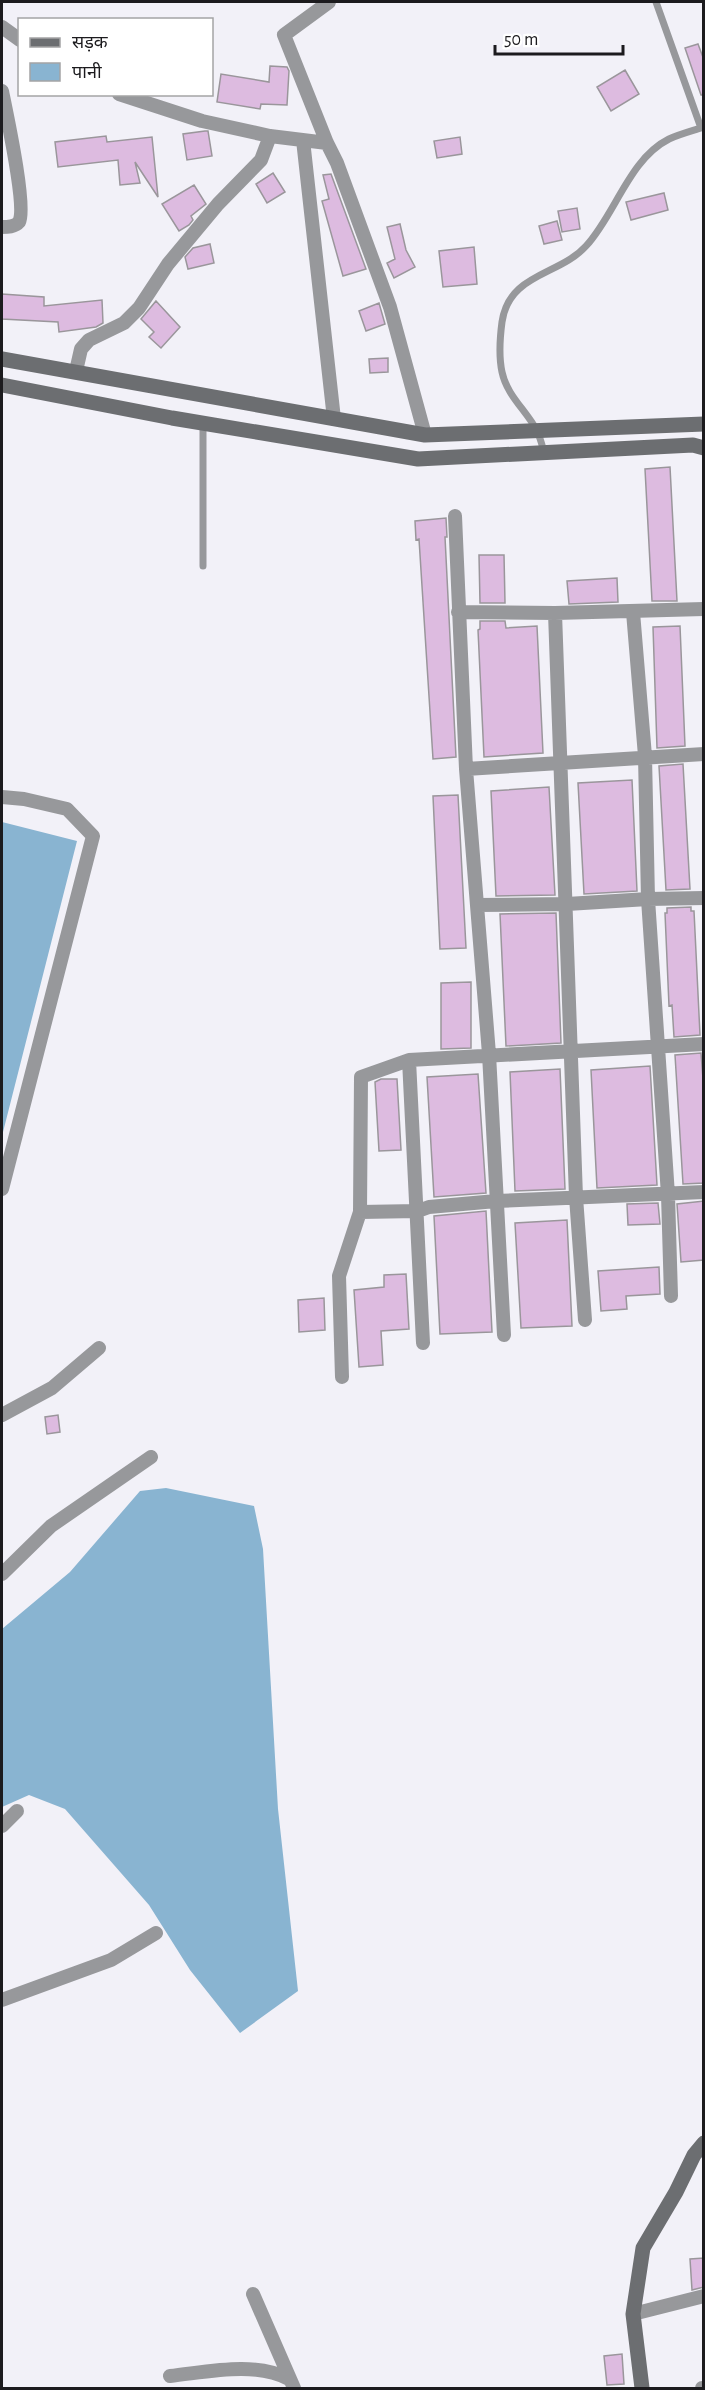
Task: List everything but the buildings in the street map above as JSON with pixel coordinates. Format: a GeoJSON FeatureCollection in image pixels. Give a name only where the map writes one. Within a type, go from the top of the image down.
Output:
{"type":"FeatureCollection","features":[{"type":"Feature","properties":{"kind":"street"},"geometry":{"type":"LineString","coordinates":[[329,2],[284,35],[337,163],[390,308],[426,435]]}},
{"type":"Feature","properties":{"kind":"street"},"geometry":{"type":"LineString","coordinates":[[2,27],[18,39]]}},
{"type":"Feature","properties":{"kind":"street"},"geometry":{"type":"LineString","coordinates":[[2,92],[21,212],[19,221],[14,225],[2,227]]}},
{"type":"Feature","properties":{"kind":"street"},"geometry":{"type":"LineString","coordinates":[[125,96],[202,121],[270,136],[327,143]]}},
{"type":"Feature","properties":{"kind":"street"},"geometry":{"type":"LineString","coordinates":[[76,371],[81,349],[89,340],[124,323],[139,308],[168,264],[218,204],[261,160],[270,136]]}},
{"type":"Feature","properties":{"kind":"street"},"geometry":{"type":"LineString","coordinates":[[303,140],[334,419]]}},
{"type":"Feature","properties":{"kind":"street"},"geometry":{"type":"LineString","coordinates":[[2,359],[426,435],[704,424]]}},
{"type":"Feature","properties":{"kind":"street"},"geometry":{"type":"LineString","coordinates":[[2,385],[203,423],[417,459],[693,445],[704,448]]}},
{"type":"Feature","properties":{"kind":"street"},"geometry":{"type":"LineString","coordinates":[[455,516],[466,769],[489,1054],[504,1335]]}},
{"type":"Feature","properties":{"kind":"street"},"geometry":{"type":"LineString","coordinates":[[458,612],[555,613],[704,609]]}},
{"type":"Feature","properties":{"kind":"street"},"geometry":{"type":"LineString","coordinates":[[633,612],[645,756],[648,898],[668,1195],[671,1296]]}},
{"type":"Feature","properties":{"kind":"street"},"geometry":{"type":"LineString","coordinates":[[555,613],[576,1197],[585,1320]]}},
{"type":"Feature","properties":{"kind":"street"},"geometry":{"type":"LineString","coordinates":[[466,769],[704,754]]}},
{"type":"Feature","properties":{"kind":"street"},"geometry":{"type":"LineString","coordinates":[[2,797],[24,799],[67,809],[93,836],[2,1189]]}},
{"type":"Feature","properties":{"kind":"street"},"geometry":{"type":"LineString","coordinates":[[477,905],[704,898]]}},
{"type":"Feature","properties":{"kind":"street"},"geometry":{"type":"LineString","coordinates":[[342,1377],[339,1276],[360,1212],[361,1077],[409,1059],[704,1044]]}},
{"type":"Feature","properties":{"kind":"street"},"geometry":{"type":"LineString","coordinates":[[409,1059],[423,1343]]}},
{"type":"Feature","properties":{"kind":"street"},"geometry":{"type":"LineString","coordinates":[[360,1212],[418,1211],[429,1207],[496,1201],[704,1192]]}},
{"type":"Feature","properties":{"kind":"street"},"geometry":{"type":"LineString","coordinates":[[2,1415],[52,1388],[99,1348]]}},
{"type":"Feature","properties":{"kind":"street"},"geometry":{"type":"LineString","coordinates":[[2,1574],[51,1526],[151,1457]]}},
{"type":"Feature","properties":{"kind":"street"},"geometry":{"type":"LineString","coordinates":[[2,1826],[17,1811]]}},
{"type":"Feature","properties":{"kind":"street"},"geometry":{"type":"LineString","coordinates":[[2,2000],[111,1960],[156,1933]]}},
{"type":"Feature","properties":{"kind":"street"},"geometry":{"type":"LineString","coordinates":[[642,2388],[633,2314],[643,2248],[676,2192],[694,2154],[704,2144]]}},
{"type":"Feature","properties":{"kind":"street"},"geometry":{"type":"LineString","coordinates":[[253,2294],[292,2384]]}},
{"type":"Feature","properties":{"kind":"street"},"geometry":{"type":"LineString","coordinates":[[633,2314],[704,2296]]}},
{"type":"Feature","properties":{"kind":"street"},"geometry":{"type":"LineString","coordinates":[[170,2376],[236,2369],[274,2371],[292,2384]]}},
{"type":"Feature","properties":{"kind":"lane"},"geometry":{"type":"LineString","coordinates":[[544,452],[536,430],[509,392],[502,372],[502,322],[508,302],[522,284],[571,258],[586,246],[637,168],[656,148],[669,139],[702,128],[656,2]]}},
{"type":"Feature","properties":{"kind":"lane"},"geometry":{"type":"LineString","coordinates":[[203,423],[203,566]]}},
{"type":"Feature","properties":{"kind":"water"},"geometry":{"type":"Polygon","coordinates":[[[2,822],[77,841],[2,1136],[2,822]]]}},
{"type":"Feature","properties":{"kind":"water"},"geometry":{"type":"Polygon","coordinates":[[[166,1488],[254,1506],[263,1549],[278,1809],[298,1991],[240,2033],[190,1970],[149,1905],[65,1809],[29,1795],[2,1807],[2,1629],[70,1572],[140,1491],[166,1488]]]}}]}
